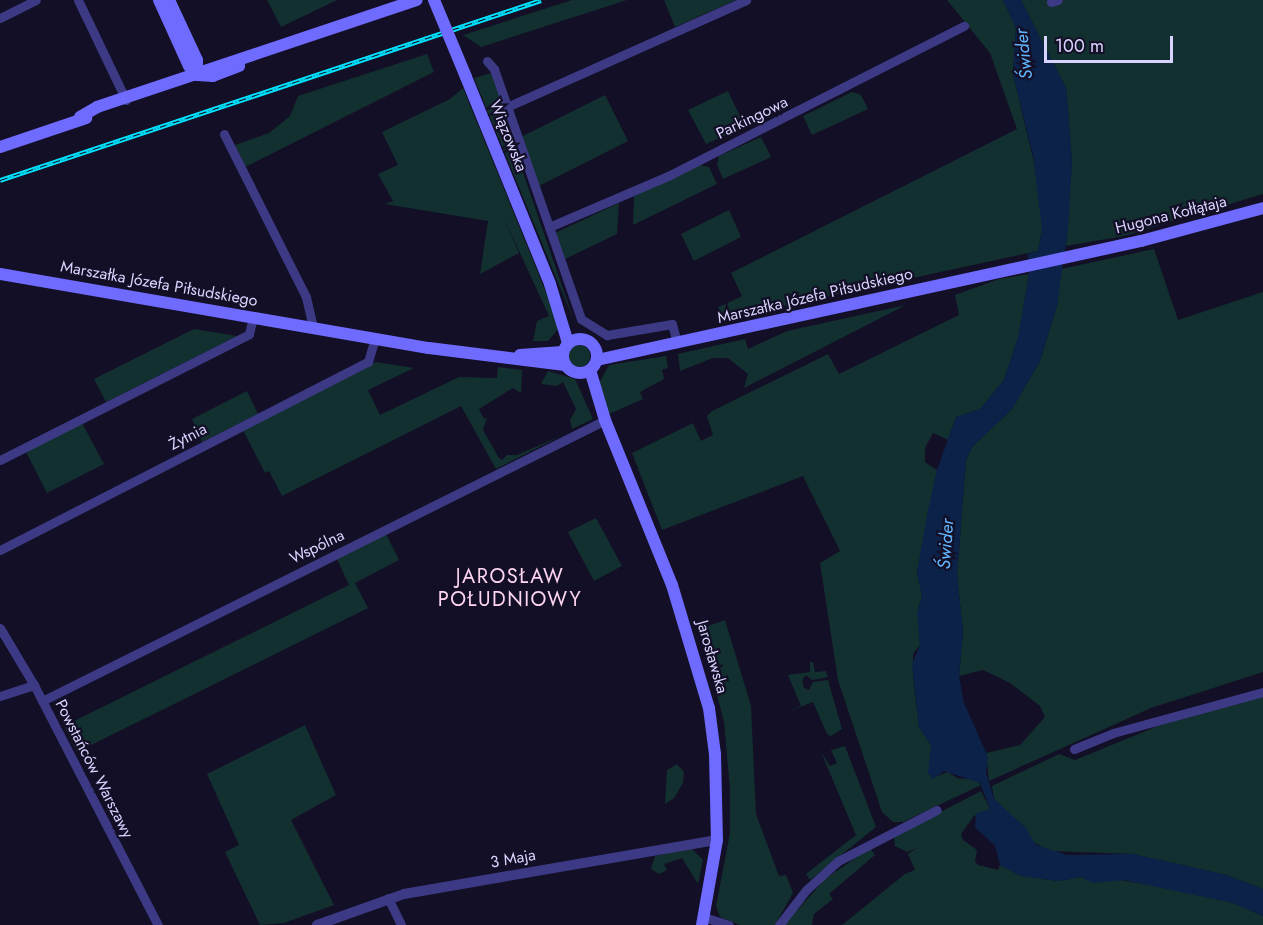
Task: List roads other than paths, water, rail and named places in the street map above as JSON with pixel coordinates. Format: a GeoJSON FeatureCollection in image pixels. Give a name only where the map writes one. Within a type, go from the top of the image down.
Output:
{"type":"FeatureCollection","features":[{"type":"Feature","properties":{"kind":"main road"},"geometry":{"type":"LineString","coordinates":[[159,0],[189,66],[197,75]]}},
{"type":"Feature","properties":{"kind":"main road"},"geometry":{"type":"LineString","coordinates":[[169,0],[197,60],[197,75]]}},
{"type":"Feature","properties":{"kind":"main road"},"geometry":{"type":"LineString","coordinates":[[0,147],[80,117],[91,109],[122,101],[323,29],[417,0]]}},
{"type":"Feature","properties":{"kind":"main road","name":"Wiązowska"},"geometry":{"type":"LineString","coordinates":[[434,0],[550,284],[569,350]]}},
{"type":"Feature","properties":{"kind":"main road","name":"Hugona Kołłątaja"},"geometry":{"type":"LineString","coordinates":[[995,272],[1263,208]]}},
{"type":"Feature","properties":{"kind":"main road","name":"Marszałka Józefa Piłsudskiego"},"geometry":{"type":"LineString","coordinates":[[591,363],[995,272]]}},
{"type":"Feature","properties":{"kind":"main road","name":"Marszałka Józefa Piłsudskiego"},"geometry":{"type":"LineString","coordinates":[[0,274],[375,339],[486,355],[569,350]]}},
{"type":"Feature","properties":{"kind":"main road"},"geometry":{"type":"LineString","coordinates":[[569,350],[591,363]]}},
{"type":"Feature","properties":{"kind":"main road"},"geometry":{"type":"LineString","coordinates":[[569,350],[591,363]]}},
{"type":"Feature","properties":{"kind":"main road","name":"Jarosławska"},"geometry":{"type":"LineString","coordinates":[[591,363],[605,420],[672,585],[700,671],[715,754],[717,840],[703,921]]}},
{"type":"Feature","properties":{"kind":"street"},"geometry":{"type":"LineString","coordinates":[[0,18],[36,0]]}},
{"type":"Feature","properties":{"kind":"street"},"geometry":{"type":"LineString","coordinates":[[78,0],[122,101]]}},
{"type":"Feature","properties":{"kind":"street"},"geometry":{"type":"LineString","coordinates":[[507,107],[746,0]]}},
{"type":"Feature","properties":{"kind":"street","name":"Parkingowa"},"geometry":{"type":"LineString","coordinates":[[549,227],[668,176],[964,26]]}},
{"type":"Feature","properties":{"kind":"street"},"geometry":{"type":"LineString","coordinates":[[487,61],[507,107],[575,306],[586,325],[607,335],[672,324],[677,344]]}},
{"type":"Feature","properties":{"kind":"street"},"geometry":{"type":"LineString","coordinates":[[224,134],[306,297],[313,327]]}},
{"type":"Feature","properties":{"kind":"street"},"geometry":{"type":"LineString","coordinates":[[0,460],[249,334],[253,317]]}},
{"type":"Feature","properties":{"kind":"street","name":"Żytnia"},"geometry":{"type":"LineString","coordinates":[[0,550],[368,362],[375,339]]}},
{"type":"Feature","properties":{"kind":"street","name":"Wspólna"},"geometry":{"type":"LineString","coordinates":[[42,701],[605,420]]}},
{"type":"Feature","properties":{"kind":"street","name":"Powstańców Warszawy"},"geometry":{"type":"LineString","coordinates":[[0,628],[34,685],[158,925]]}},
{"type":"Feature","properties":{"kind":"street"},"geometry":{"type":"LineString","coordinates":[[0,696],[34,685]]}},
{"type":"Feature","properties":{"kind":"street"},"geometry":{"type":"LineString","coordinates":[[1074,748],[1113,733],[1263,692]]}},
{"type":"Feature","properties":{"kind":"street"},"geometry":{"type":"LineString","coordinates":[[779,925],[806,890],[838,861],[937,810]]}},
{"type":"Feature","properties":{"kind":"street","name":"3 Maja"},"geometry":{"type":"LineString","coordinates":[[317,925],[388,898],[717,840]]}},
{"type":"Feature","properties":{"kind":"street"},"geometry":{"type":"LineString","coordinates":[[388,898],[401,925]]}},
{"type":"Feature","properties":{"kind":"street"},"geometry":{"type":"LineString","coordinates":[[703,921],[729,925]]}},
{"type":"Feature","properties":{"kind":"water","name":"Świder"},"geometry":{"type":"Polygon","coordinates":[[[1003,0],[1021,0],[1066,88],[1072,161],[1068,230],[1057,306],[1040,361],[1012,409],[972,447],[966,460],[957,576],[963,631],[959,676],[964,703],[988,757],[986,772],[994,799],[1026,828],[1036,845],[1067,855],[1133,854],[1226,875],[1263,889],[1263,916],[1233,903],[1124,880],[1093,883],[1081,877],[1058,881],[1021,876],[1000,865],[995,846],[975,827],[976,813],[990,809],[980,783],[944,771],[933,779],[928,773],[931,745],[919,727],[912,664],[920,645],[917,613],[922,597],[917,572],[927,515],[937,470],[956,417],[980,409],[1004,380],[1018,338],[1029,274],[1028,254],[1038,251],[1042,230],[1033,156],[1013,74],[1016,28],[1003,0]]]}},
{"type":"Feature","properties":{"kind":"railway"},"geometry":{"type":"LineString","coordinates":[[0,180],[541,0]]}},
{"type":"Feature","properties":{"kind":"district","name":"JAROSŁAW POŁUDNIOWY"},"geometry":{"type":"Point","coordinates":[510,588]}}]}
